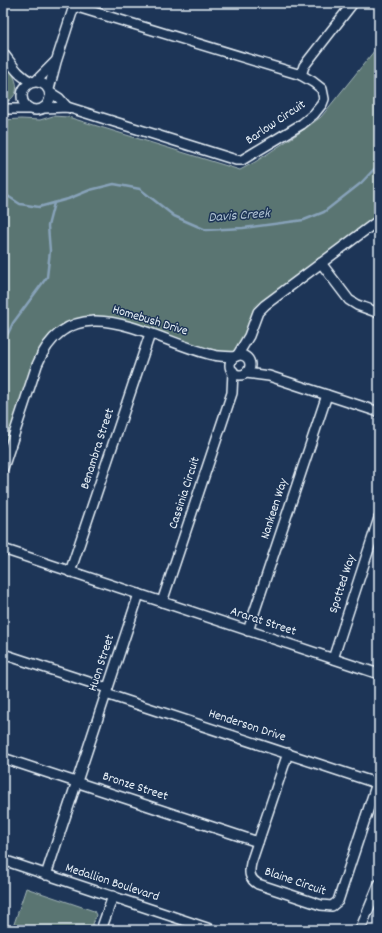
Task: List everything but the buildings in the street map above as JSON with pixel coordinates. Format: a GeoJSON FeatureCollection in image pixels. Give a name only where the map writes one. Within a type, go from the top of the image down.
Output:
{"type":"FeatureCollection","features":[{"type":"Feature","properties":{"kind":"street"},"geometry":{"type":"LineString","coordinates":[[301,75],[304,66],[353,3]]}},
{"type":"Feature","properties":{"kind":"street"},"geometry":{"type":"LineString","coordinates":[[5,109],[38,110],[45,108],[50,101],[50,91],[56,62],[74,4]]}},
{"type":"Feature","properties":{"kind":"street","name":"Barlow Circuit"},"geometry":{"type":"LineString","coordinates":[[45,108],[67,107],[236,160],[242,160],[302,124],[314,114],[324,99],[322,90],[313,82],[301,75],[74,4]]}},
{"type":"Feature","properties":{"kind":"street"},"geometry":{"type":"LineString","coordinates":[[3,53],[16,71],[26,79],[43,83],[50,91]]}},
{"type":"Feature","properties":{"kind":"street"},"geometry":{"type":"LineString","coordinates":[[5,109],[22,94],[25,86],[34,82],[56,62]]}},
{"type":"Feature","properties":{"kind":"street"},"geometry":{"type":"LineString","coordinates":[[16,71],[24,103],[30,109]]}},
{"type":"Feature","properties":{"kind":"street","name":"Barlow Circuit"},"geometry":{"type":"LineString","coordinates":[[50,91],[67,107]]}},
{"type":"Feature","properties":{"kind":"street"},"geometry":{"type":"LineString","coordinates":[[379,220],[265,305],[256,317],[249,336],[231,362],[232,370],[238,375],[245,374],[269,376],[379,412]]}},
{"type":"Feature","properties":{"kind":"street"},"geometry":{"type":"LineString","coordinates":[[321,263],[349,300],[357,306],[379,313]]}},
{"type":"Feature","properties":{"kind":"street","name":"Homebush Drive"},"geometry":{"type":"LineString","coordinates":[[3,468],[37,365],[43,352],[53,339],[71,326],[96,320],[116,322],[214,355],[236,356]]}},
{"type":"Feature","properties":{"kind":"street","name":"Benambra Street"},"geometry":{"type":"LineString","coordinates":[[70,572],[150,334]]}},
{"type":"Feature","properties":{"kind":"street"},"geometry":{"type":"LineString","coordinates":[[245,374],[249,369],[249,336]]}},
{"type":"Feature","properties":{"kind":"street","name":"Homebush Drive"},"geometry":{"type":"LineString","coordinates":[[214,355],[232,370]]}},
{"type":"Feature","properties":{"kind":"street"},"geometry":{"type":"LineString","coordinates":[[236,356],[243,356],[269,376]]}},
{"type":"Feature","properties":{"kind":"street","name":"Cassinia Circuit"},"geometry":{"type":"LineString","coordinates":[[232,370],[232,393]]}},
{"type":"Feature","properties":{"kind":"street","name":"Cassinia Circuit"},"geometry":{"type":"LineString","coordinates":[[162,602],[232,393],[245,374]]}},
{"type":"Feature","properties":{"kind":"street","name":"Nankeen Way"},"geometry":{"type":"LineString","coordinates":[[248,631],[327,395]]}},
{"type":"Feature","properties":{"kind":"street","name":"Spotted Way"},"geometry":{"type":"LineString","coordinates":[[332,659],[379,518]]}},
{"type":"Feature","properties":{"kind":"street"},"geometry":{"type":"LineString","coordinates":[[3,549],[139,594]]}},
{"type":"Feature","properties":{"kind":"street","name":"Ararat Street"},"geometry":{"type":"LineString","coordinates":[[139,594],[379,674]]}},
{"type":"Feature","properties":{"kind":"street","name":"Huon Street"},"geometry":{"type":"LineString","coordinates":[[46,875],[139,594]]}},
{"type":"Feature","properties":{"kind":"street"},"geometry":{"type":"LineString","coordinates":[[3,654],[107,691]]}},
{"type":"Feature","properties":{"kind":"street","name":"Henderson Drive"},"geometry":{"type":"LineString","coordinates":[[107,691],[378,784]]}},
{"type":"Feature","properties":{"kind":"street","name":"Blaine Circuit"},"geometry":{"type":"LineString","coordinates":[[288,753],[250,869],[250,875],[254,882],[321,905],[327,906],[335,904],[339,897],[378,784]]}},
{"type":"Feature","properties":{"kind":"street","name":"Bronze Street"},"geometry":{"type":"LineString","coordinates":[[3,758],[258,842]]}},
{"type":"Feature","properties":{"kind":"street","name":"Medallion Boulevard"},"geometry":{"type":"LineString","coordinates":[[3,860],[213,930]]}},
{"type":"Feature","properties":{"kind":"street"},"geometry":{"type":"LineString","coordinates":[[360,930],[379,884]]}},
{"type":"Feature","properties":{"kind":"street"},"geometry":{"type":"LineString","coordinates":[[101,930],[113,896]]}},
{"type":"Feature","properties":{"kind":"green space"},"geometry":{"type":"Polygon","coordinates":[[[379,45],[379,215],[262,302],[253,312],[241,343],[236,351],[232,353],[218,352],[108,317],[85,317],[69,323],[50,336],[38,352],[3,454],[3,120],[40,120],[53,116],[68,117],[240,170],[255,162],[321,117],[379,45]]]}},
{"type":"Feature","properties":{"kind":"green space"},"geometry":{"type":"Polygon","coordinates":[[[3,58],[14,77],[16,89],[15,95],[3,104],[3,58]]]}},
{"type":"Feature","properties":{"kind":"green space"},"geometry":{"type":"Polygon","coordinates":[[[26,888],[94,911],[96,915],[91,930],[12,930],[26,888]]]}},
{"type":"Feature","properties":{"kind":"waterway","name":"Davis Creek"},"geometry":{"type":"LineString","coordinates":[[3,193],[20,204],[39,207],[68,199],[90,190],[114,184],[140,189],[174,216],[206,230],[243,228],[304,220],[324,212],[361,183],[379,164]]}},
{"type":"Feature","properties":{"kind":"waterway"},"geometry":{"type":"LineString","coordinates":[[3,344],[13,323],[47,277],[50,251],[48,226],[54,203]]}}]}
